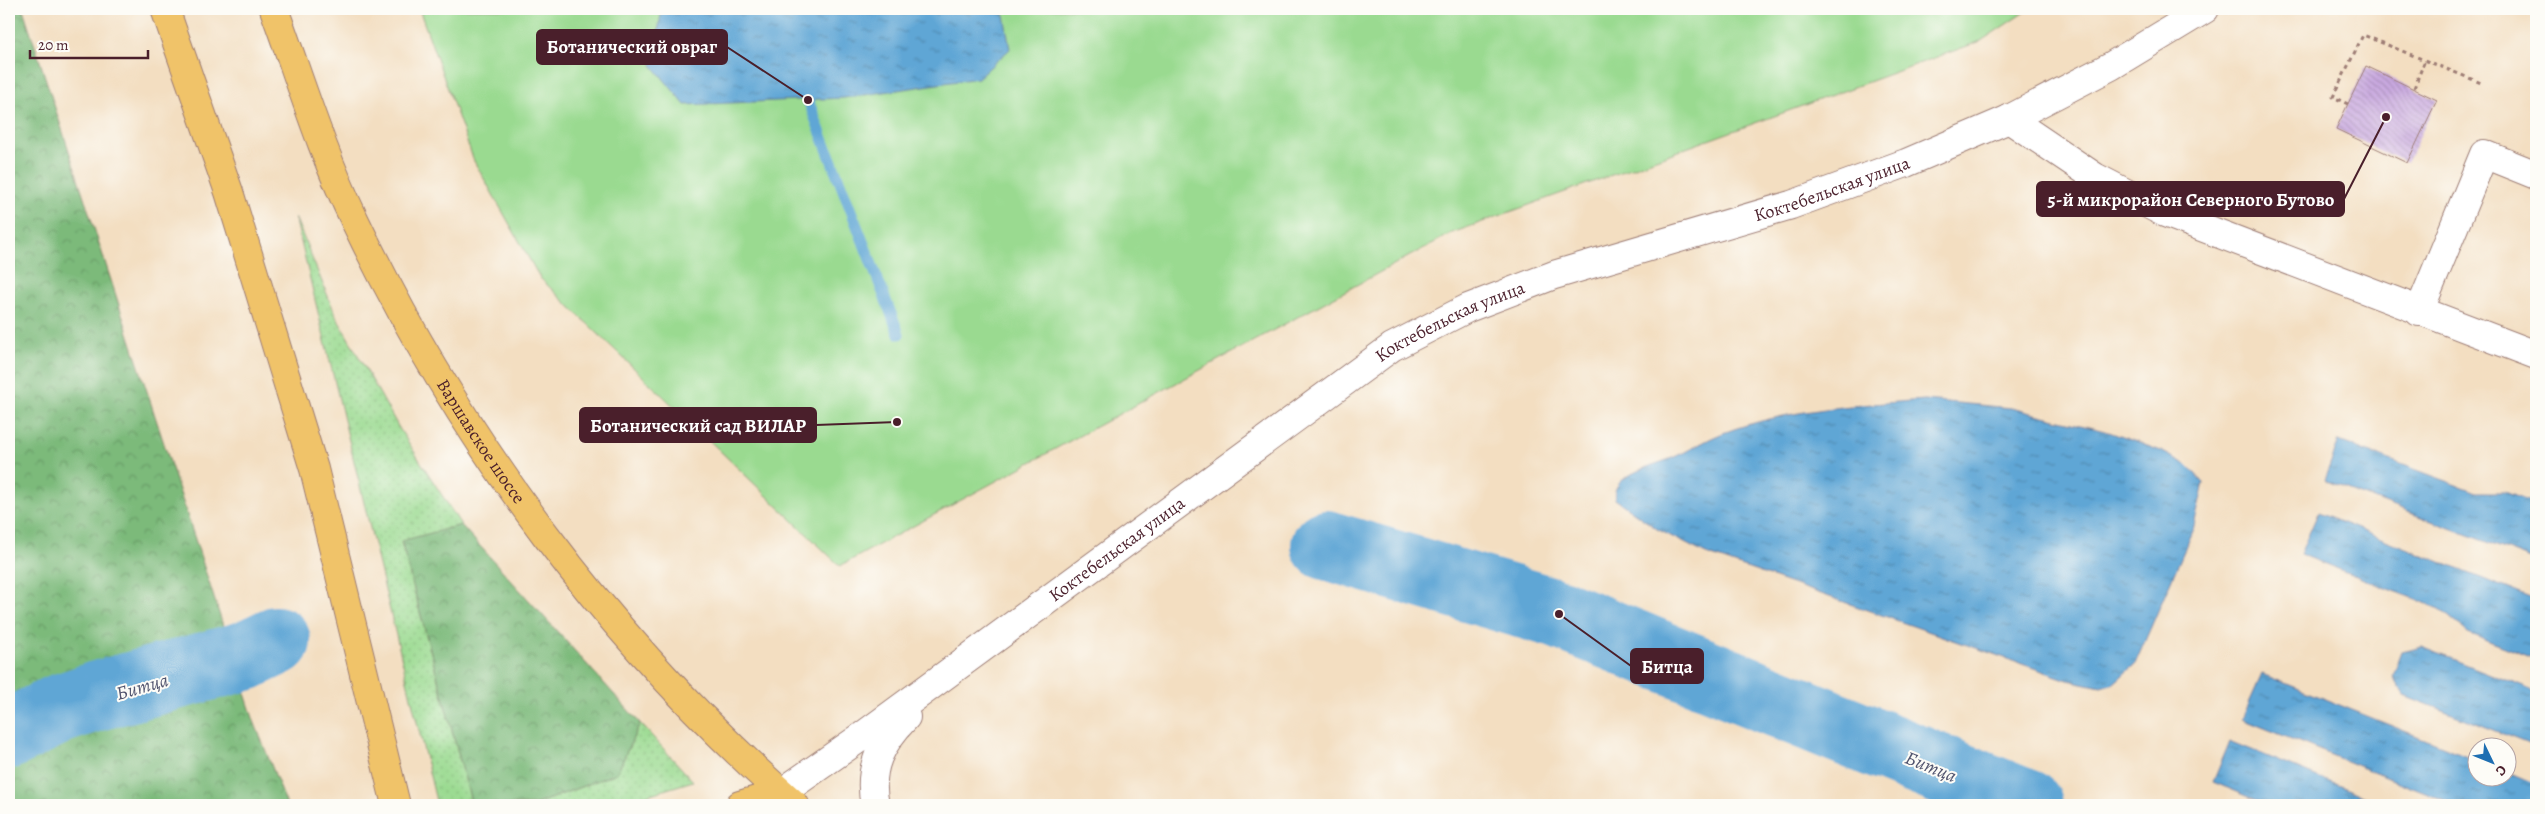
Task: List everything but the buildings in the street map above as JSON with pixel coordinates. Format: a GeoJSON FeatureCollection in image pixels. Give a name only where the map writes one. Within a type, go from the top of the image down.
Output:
{"type":"FeatureCollection","features":[{"type":"Feature","properties":{"kind":"main road"},"geometry":{"type":"LineString","coordinates":[[165,9],[229,192],[314,469],[396,805]]}},
{"type":"Feature","properties":{"kind":"main road","name":"Варшавское шоссе"},"geometry":{"type":"LineString","coordinates":[[274,9],[327,156],[355,221],[419,344],[466,421],[550,541],[648,661],[688,705],[788,799]]}},
{"type":"Feature","properties":{"kind":"main road"},"geometry":{"type":"LineString","coordinates":[[740,805],[788,799]]}},
{"type":"Feature","properties":{"kind":"street","name":"Коктебельская улица"},"geometry":{"type":"LineString","coordinates":[[788,799],[947,674],[1392,347],[1468,308],[1554,275],[1791,205],[1906,163],[2009,119],[2111,66],[2206,9]]}},
{"type":"Feature","properties":{"kind":"street"},"geometry":{"type":"LineString","coordinates":[[2009,119],[2095,177],[2166,213],[2419,312],[2536,355]]}},
{"type":"Feature","properties":{"kind":"street"},"geometry":{"type":"LineString","coordinates":[[2419,312],[2484,154],[2536,175]]}},
{"type":"Feature","properties":{"kind":"street"},"geometry":{"type":"LineString","coordinates":[[875,805],[874,767],[885,740],[947,674]]}},
{"type":"Feature","properties":{"kind":"path"},"geometry":{"type":"LineString","coordinates":[[2348,104],[2333,98],[2363,35],[2481,83]]}},
{"type":"Feature","properties":{"kind":"path"},"geometry":{"type":"LineString","coordinates":[[2414,88],[2425,60]]}},
{"type":"Feature","properties":{"kind":"green space"},"geometry":{"type":"Polygon","coordinates":[[[9,9],[23,9],[254,721],[287,805],[9,805],[9,9]]]}},
{"type":"Feature","properties":{"kind":"green space"},"geometry":{"type":"Polygon","coordinates":[[[419,9],[2029,9],[1981,41],[1452,233],[840,566],[540,278],[474,161],[419,9]]]}},
{"type":"Feature","properties":{"kind":"green space"},"geometry":{"type":"Polygon","coordinates":[[[295,217],[337,318],[399,428],[461,525],[401,542],[472,805],[437,805],[295,217]]]}},
{"type":"Feature","properties":{"kind":"green space"},"geometry":{"type":"Polygon","coordinates":[[[461,525],[640,723],[617,773],[534,805],[472,805],[401,541],[461,525]]]}},
{"type":"Feature","properties":{"kind":"green space"},"geometry":{"type":"Polygon","coordinates":[[[640,723],[693,781],[615,805],[534,805],[617,773],[640,723]]]}},
{"type":"Feature","properties":{"kind":"water"},"geometry":{"type":"Polygon","coordinates":[[[662,9],[1003,9],[1010,49],[978,78],[844,98],[685,105],[652,65],[662,9]]]}},
{"type":"Feature","properties":{"kind":"water"},"geometry":{"type":"Polygon","coordinates":[[[1925,400],[2011,408],[2109,432],[2161,451],[2187,465],[2204,483],[2193,530],[2135,664],[2114,683],[2101,687],[2068,680],[1706,554],[1657,529],[1615,499],[1615,491],[1619,483],[1626,477],[1665,461],[1716,436],[1747,425],[1772,418],[1822,409],[1925,400]]]}},
{"type":"Feature","properties":{"kind":"water"},"geometry":{"type":"Polygon","coordinates":[[[2339,441],[2476,492],[2505,492],[2536,504],[2536,561],[2324,480],[2339,441]]]}},
{"type":"Feature","properties":{"kind":"water"},"geometry":{"type":"Polygon","coordinates":[[[2318,513],[2536,600],[2536,659],[2468,633],[2440,609],[2300,554],[2318,513]]]}},
{"type":"Feature","properties":{"kind":"water"},"geometry":{"type":"Polygon","coordinates":[[[2422,647],[2536,692],[2536,747],[2518,740],[2518,736],[2508,736],[2404,695],[2393,676],[2402,652],[2422,647]]]}},
{"type":"Feature","properties":{"kind":"water"},"geometry":{"type":"Polygon","coordinates":[[[2262,674],[2468,756],[2468,786],[2518,786],[2518,776],[2536,784],[2536,805],[2455,805],[2242,719],[2262,674]]]}},
{"type":"Feature","properties":{"kind":"water"},"geometry":{"type":"Polygon","coordinates":[[[2230,741],[2386,805],[2269,805],[2213,782],[2230,741]]]}},
{"type":"Feature","properties":{"kind":"waterway"},"geometry":{"type":"LineString","coordinates":[[808,85],[808,100],[899,334]]}},
{"type":"Feature","properties":{"kind":"waterway","name":"Битца"},"geometry":{"type":"LineString","coordinates":[[1326,545],[1559,614],[2028,805]]}},
{"type":"Feature","properties":{"kind":"waterway","name":"Битца"},"geometry":{"type":"LineString","coordinates":[[9,734],[59,709],[97,696],[245,656],[276,641]]}},
{"type":"Feature","properties":{"kind":"place","name":"Ботанический овраг"},"geometry":{"type":"Point","coordinates":[808,100]}},
{"type":"Feature","properties":{"kind":"place","name":"5-й микрорайон Северного Бутово"},"geometry":{"type":"Point","coordinates":[2386,117]}},
{"type":"Feature","properties":{"kind":"place","name":"Ботанический сад ВИЛАР"},"geometry":{"type":"Point","coordinates":[897,422]}},
{"type":"Feature","properties":{"kind":"place","name":"Битца"},"geometry":{"type":"Point","coordinates":[1559,614]}}]}
